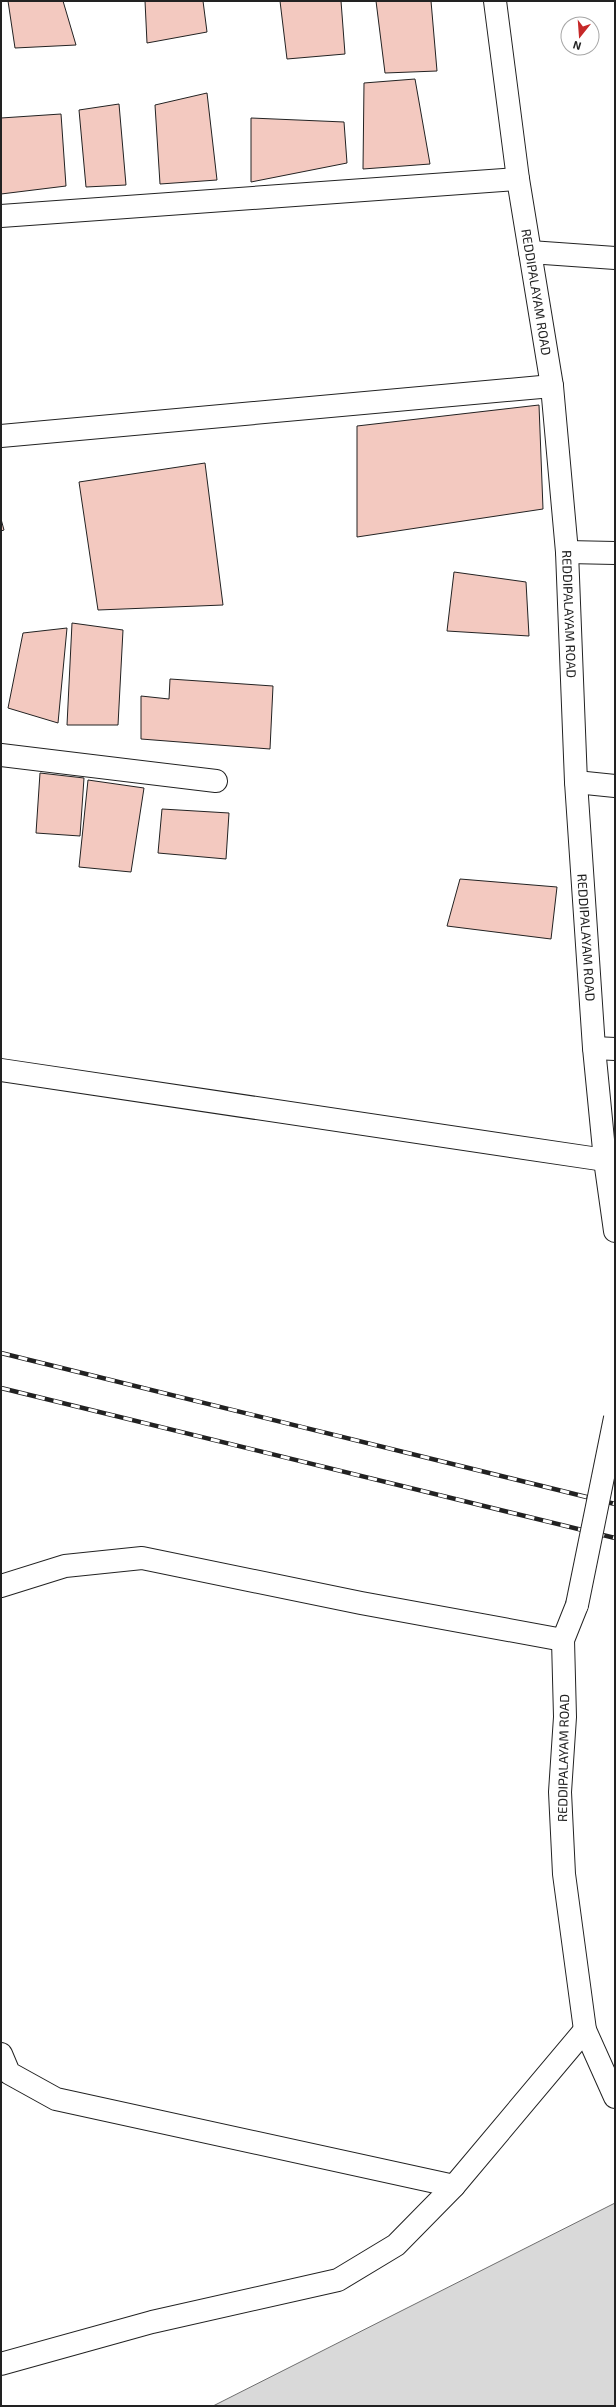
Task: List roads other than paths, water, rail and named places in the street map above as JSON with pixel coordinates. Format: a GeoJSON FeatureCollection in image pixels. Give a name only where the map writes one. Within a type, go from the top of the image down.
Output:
{"type":"FeatureCollection","features":[{"type":"Feature","properties":{"kind":"street","name":"REDDIPALAYAM ROAD"},"geometry":{"type":"LineString","coordinates":[[495,1],[518,179],[552,386],[567,552],[576,782],[594,1048],[604,1160],[615,1231]]}},
{"type":"Feature","properties":{"kind":"street"},"geometry":{"type":"LineString","coordinates":[[1,216],[518,179]]}},
{"type":"Feature","properties":{"kind":"street"},"geometry":{"type":"LineString","coordinates":[[530,252],[615,258]]}},
{"type":"Feature","properties":{"kind":"street"},"geometry":{"type":"LineString","coordinates":[[1,436],[552,386]]}},
{"type":"Feature","properties":{"kind":"street"},"geometry":{"type":"LineString","coordinates":[[567,552],[615,553]]}},
{"type":"Feature","properties":{"kind":"street"},"geometry":{"type":"LineString","coordinates":[[1,756],[216,781]]}},
{"type":"Feature","properties":{"kind":"street"},"geometry":{"type":"LineString","coordinates":[[576,782],[615,786]]}},
{"type":"Feature","properties":{"kind":"street"},"geometry":{"type":"LineString","coordinates":[[594,1048],[615,1049]]}},
{"type":"Feature","properties":{"kind":"street"},"geometry":{"type":"LineString","coordinates":[[1,1070],[604,1160]]}},
{"type":"Feature","properties":{"kind":"street","name":"REDDIPALAYAM ROAD"},"geometry":{"type":"LineString","coordinates":[[615,1418],[577,1605],[563,1640],[565,1718],[560,1792],[564,1874],[585,2030],[615,2097]]}},
{"type":"Feature","properties":{"kind":"street"},"geometry":{"type":"LineString","coordinates":[[1,1586],[65,1566],[142,1558],[361,1603],[563,1640]]}},
{"type":"Feature","properties":{"kind":"street"},"geometry":{"type":"LineString","coordinates":[[1,2364],[152,2322],[338,2280],[396,2245],[454,2186],[585,2030]]}},
{"type":"Feature","properties":{"kind":"street"},"geometry":{"type":"LineString","coordinates":[[1,2054],[9,2073],[56,2099],[454,2186]]}},
{"type":"Feature","properties":{"kind":"railway"},"geometry":{"type":"LineString","coordinates":[[1,1353],[615,1504]]}},
{"type":"Feature","properties":{"kind":"railway"},"geometry":{"type":"LineString","coordinates":[[1,1388],[615,1538]]}}]}
